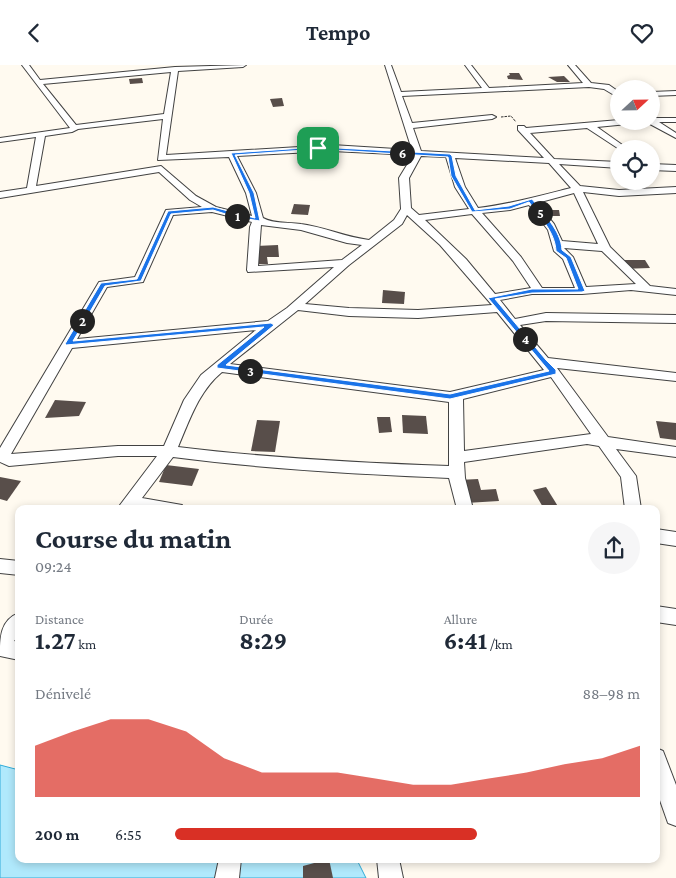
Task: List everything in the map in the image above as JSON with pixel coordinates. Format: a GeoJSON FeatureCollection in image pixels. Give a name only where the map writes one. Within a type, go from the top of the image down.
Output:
{"type":"FeatureCollection","features":[{"type":"Feature","properties":{"kind":"street"},"geometry":{"type":"LineString","coordinates":[[25,65],[74,128]]}},
{"type":"Feature","properties":{"kind":"street"},"geometry":{"type":"LineString","coordinates":[[132,65],[137,71]]}},
{"type":"Feature","properties":{"kind":"street"},"geometry":{"type":"LineString","coordinates":[[39,82],[137,71],[243,65]]}},
{"type":"Feature","properties":{"kind":"street"},"geometry":{"type":"LineString","coordinates":[[128,505],[169,451],[191,400],[206,378],[296,306],[345,263],[398,222],[406,209],[404,178],[418,154],[388,65]]}},
{"type":"Feature","properties":{"kind":"street"},"geometry":{"type":"LineString","coordinates":[[468,65],[487,90]]}},
{"type":"Feature","properties":{"kind":"street"},"geometry":{"type":"LineString","coordinates":[[571,65],[589,85]]}},
{"type":"Feature","properties":{"kind":"street"},"geometry":{"type":"LineString","coordinates":[[175,69],[172,100],[167,116],[161,158],[332,148],[610,165]]}},
{"type":"Feature","properties":{"kind":"street"},"geometry":{"type":"LineString","coordinates":[[398,94],[589,85],[606,87],[610,90]]}},
{"type":"Feature","properties":{"kind":"street"},"geometry":{"type":"LineString","coordinates":[[660,94],[676,93]]}},
{"type":"Feature","properties":{"kind":"street"},"geometry":{"type":"LineString","coordinates":[[0,140],[167,116]]}},
{"type":"Feature","properties":{"kind":"street"},"geometry":{"type":"LineString","coordinates":[[409,126],[492,117]]}},
{"type":"Feature","properties":{"kind":"street"},"geometry":{"type":"LineString","coordinates":[[660,121],[676,120]]}},
{"type":"Feature","properties":{"kind":"street"},"geometry":{"type":"LineString","coordinates":[[523,130],[610,124]]}},
{"type":"Feature","properties":{"kind":"street"},"geometry":{"type":"LineString","coordinates":[[590,126],[611,140]]}},
{"type":"Feature","properties":{"kind":"street"},"geometry":{"type":"LineString","coordinates":[[660,126],[676,136]]}},
{"type":"Feature","properties":{"kind":"street"},"geometry":{"type":"LineString","coordinates":[[523,130],[577,189],[605,248],[648,289]]}},
{"type":"Feature","properties":{"kind":"street"},"geometry":{"type":"LineString","coordinates":[[31,189],[41,133]]}},
{"type":"Feature","properties":{"kind":"street"},"geometry":{"type":"LineString","coordinates":[[232,154],[251,193],[258,220],[255,227],[252,270],[345,263]]}},
{"type":"Feature","properties":{"kind":"street"},"geometry":{"type":"LineString","coordinates":[[450,156],[454,176],[473,211],[518,260],[539,291]]}},
{"type":"Feature","properties":{"kind":"street"},"geometry":{"type":"LineString","coordinates":[[660,168],[676,169]]}},
{"type":"Feature","properties":{"kind":"street"},"geometry":{"type":"LineString","coordinates":[[0,195],[161,169],[193,198],[213,209],[235,216],[258,220],[266,224],[302,227],[351,241],[373,243]]}},
{"type":"Feature","properties":{"kind":"street"},"geometry":{"type":"LineString","coordinates":[[418,218],[510,207],[530,200],[577,189],[618,193],[676,190]]}},
{"type":"Feature","properties":{"kind":"street"},"geometry":{"type":"LineString","coordinates":[[530,200],[552,229],[559,244],[559,251],[568,257],[582,291]]}},
{"type":"Feature","properties":{"kind":"street"},"geometry":{"type":"LineString","coordinates":[[213,209],[169,213],[139,280],[103,284],[1,456],[9,460],[118,451],[169,451],[246,461],[365,469],[457,465],[587,439],[676,452]]}},
{"type":"Feature","properties":{"kind":"street"},"geometry":{"type":"LineString","coordinates":[[406,209],[418,218],[456,257],[554,372],[628,476],[632,505]]}},
{"type":"Feature","properties":{"kind":"street"},"geometry":{"type":"LineString","coordinates":[[559,244],[605,248]]}},
{"type":"Feature","properties":{"kind":"street"},"geometry":{"type":"LineString","coordinates":[[296,306],[348,312],[418,314],[495,303],[539,291],[582,291],[631,287],[676,292]]}},
{"type":"Feature","properties":{"kind":"street"},"geometry":{"type":"LineString","coordinates":[[511,323],[546,317],[676,319]]}},
{"type":"Feature","properties":{"kind":"street"},"geometry":{"type":"LineString","coordinates":[[68,344],[271,325]]}},
{"type":"Feature","properties":{"kind":"street"},"geometry":{"type":"LineString","coordinates":[[544,362],[676,377]]}},
{"type":"Feature","properties":{"kind":"street"},"geometry":{"type":"LineString","coordinates":[[219,367],[441,395],[456,395],[554,372]]}},
{"type":"Feature","properties":{"kind":"street"},"geometry":{"type":"LineString","coordinates":[[456,395],[457,465],[464,505]]}},
{"type":"Feature","properties":{"kind":"street"},"geometry":{"type":"LineString","coordinates":[[660,537],[676,539]]}},
{"type":"Feature","properties":{"kind":"street"},"geometry":{"type":"LineString","coordinates":[[0,566],[15,568]]}},
{"type":"Feature","properties":{"kind":"street"},"geometry":{"type":"LineString","coordinates":[[660,615],[676,617]]}},
{"type":"Feature","properties":{"kind":"street"},"geometry":{"type":"LineString","coordinates":[[15,626],[0,646],[15,650]]}},
{"type":"Feature","properties":{"kind":"street"},"geometry":{"type":"LineString","coordinates":[[660,768],[676,815]]}},
{"type":"Feature","properties":{"kind":"street"},"geometry":{"type":"LineString","coordinates":[[227,878],[229,863]]}},
{"type":"Feature","properties":{"kind":"street"},"geometry":{"type":"LineString","coordinates":[[389,863],[391,878]]}},
{"type":"Feature","properties":{"kind":"path"},"geometry":{"type":"LineString","coordinates":[[492,117],[510,116],[523,130]]}},
{"type":"Feature","properties":{"kind":"water"},"geometry":{"type":"Polygon","coordinates":[[[0,765],[15,769],[15,863],[358,863],[366,878],[0,878],[0,765]]]}},
{"type":"Feature","properties":{"kind":"building"},"geometry":{"type":"Polygon","coordinates":[[[509,73],[519,73],[523,80],[508,79],[509,73]]]}},
{"type":"Feature","properties":{"kind":"building"},"geometry":{"type":"Polygon","coordinates":[[[564,76],[570,82],[557,82],[548,77],[564,76]]]}},
{"type":"Feature","properties":{"kind":"building"},"geometry":{"type":"Polygon","coordinates":[[[142,78],[143,83],[130,84],[129,79],[142,78]]]}},
{"type":"Feature","properties":{"kind":"building"},"geometry":{"type":"Polygon","coordinates":[[[282,98],[284,106],[273,107],[270,99],[282,98]]]}},
{"type":"Feature","properties":{"kind":"building"},"geometry":{"type":"Polygon","coordinates":[[[294,204],[310,205],[308,215],[291,214],[294,204]]]}},
{"type":"Feature","properties":{"kind":"building"},"geometry":{"type":"Polygon","coordinates":[[[545,210],[559,210],[560,216],[547,216],[545,210]]]}},
{"type":"Feature","properties":{"kind":"building"},"geometry":{"type":"Polygon","coordinates":[[[278,245],[279,257],[267,257],[268,264],[256,264],[256,246],[278,245]]]}},
{"type":"Feature","properties":{"kind":"building"},"geometry":{"type":"Polygon","coordinates":[[[615,260],[645,260],[650,268],[620,269],[615,260]]]}},
{"type":"Feature","properties":{"kind":"building"},"geometry":{"type":"Polygon","coordinates":[[[383,290],[405,292],[404,304],[382,303],[383,290]]]}},
{"type":"Feature","properties":{"kind":"building"},"geometry":{"type":"Polygon","coordinates":[[[55,400],[86,402],[79,416],[45,418],[55,400]]]}},
{"type":"Feature","properties":{"kind":"building"},"geometry":{"type":"Polygon","coordinates":[[[402,415],[426,416],[428,434],[403,433],[402,415]]]}},
{"type":"Feature","properties":{"kind":"building"},"geometry":{"type":"Polygon","coordinates":[[[377,417],[390,417],[392,432],[379,433],[377,417]]]}},
{"type":"Feature","properties":{"kind":"building"},"geometry":{"type":"Polygon","coordinates":[[[257,420],[280,421],[275,452],[251,451],[257,420]]]}},
{"type":"Feature","properties":{"kind":"building"},"geometry":{"type":"Polygon","coordinates":[[[656,421],[676,423],[676,440],[660,438],[656,421]]]}},
{"type":"Feature","properties":{"kind":"building"},"geometry":{"type":"Polygon","coordinates":[[[166,465],[199,469],[192,486],[159,482],[166,465]]]}},
{"type":"Feature","properties":{"kind":"building"},"geometry":{"type":"Polygon","coordinates":[[[0,477],[21,481],[7,501],[0,499],[0,477]]]}},
{"type":"Feature","properties":{"kind":"building"},"geometry":{"type":"Polygon","coordinates":[[[478,479],[481,490],[496,489],[499,501],[466,503],[459,480],[478,479]]]}},
{"type":"Feature","properties":{"kind":"building"},"geometry":{"type":"Polygon","coordinates":[[[546,487],[557,505],[542,505],[533,490],[546,487]]]}},
{"type":"Feature","properties":{"kind":"building"},"geometry":{"type":"Polygon","coordinates":[[[314,863],[330,863],[333,878],[303,878],[303,866],[314,863]]]}},
{"type":"Feature","properties":{"kind":"route"},"geometry":{"type":"LineString","coordinates":[[318,148],[450,156],[454,176],[473,211],[510,207],[530,200],[552,229],[559,244],[559,251],[568,257],[582,291],[532,291],[491,298],[554,372],[450,397],[219,367],[258,333],[271,325],[68,344],[103,284],[139,280],[169,213],[213,209],[235,216],[258,220],[251,193],[232,154],[318,148]]}}]}
